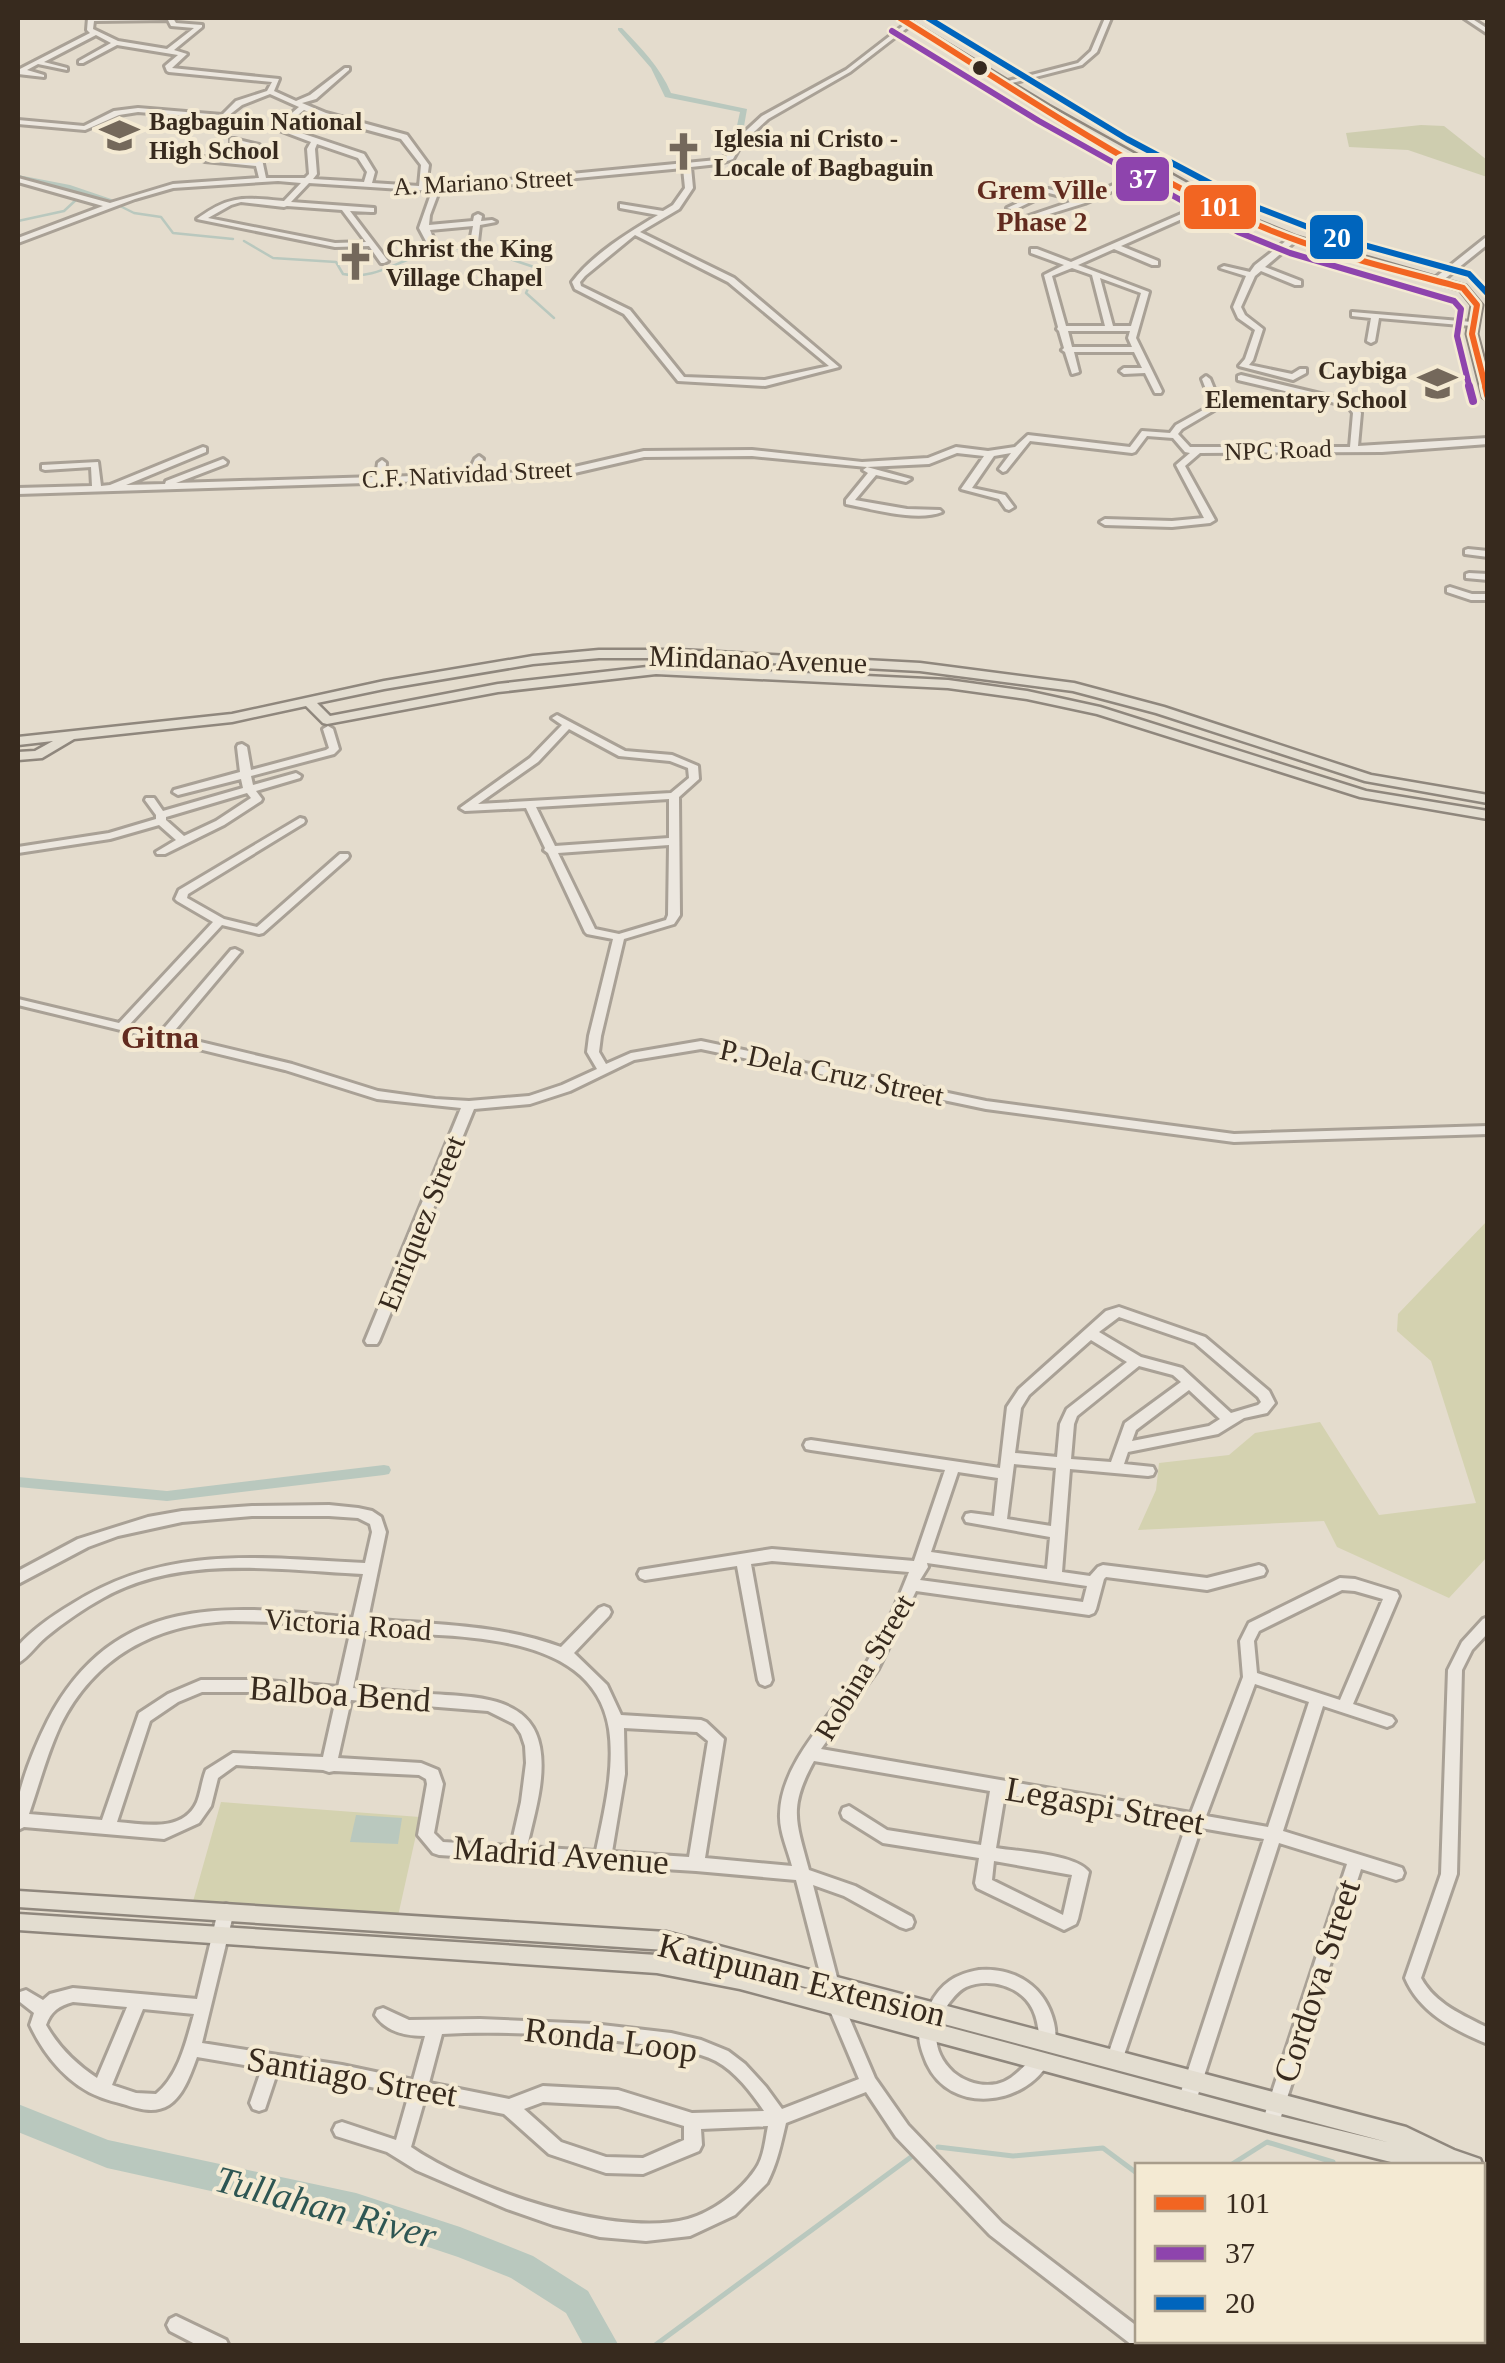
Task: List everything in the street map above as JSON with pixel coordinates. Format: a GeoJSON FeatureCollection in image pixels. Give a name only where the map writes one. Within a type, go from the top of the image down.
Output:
{"type":"FeatureCollection","features":[{"type":"Feature","properties":{"kind":"main road"},"geometry":{"type":"LineString","coordinates":[[900,18],[1004,83],[1214,203],[1294,238],[1439,280],[1472,295],[1477,305],[1473,322],[1488,397]]}},
{"type":"Feature","properties":{"kind":"main road"},"geometry":{"type":"LineString","coordinates":[[612,654],[614,674]]}},
{"type":"Feature","properties":{"kind":"main road","name":"Mindanao Avenue"},"geometry":{"type":"LineString","coordinates":[[18,740],[232,718],[452,672],[612,654],[920,667],[1006,676],[1091,692],[1369,778],[1488,799]]}},
{"type":"Feature","properties":{"kind":"main road","name":"Mindanao Avenue"},"geometry":{"type":"LineString","coordinates":[[328,724],[498,688],[677,670],[977,688],[1100,711],[1364,794],[1488,814]]}},
{"type":"Feature","properties":{"kind":"main road"},"geometry":{"type":"LineString","coordinates":[[310,702],[328,724]]}},
{"type":"Feature","properties":{"kind":"main road"},"geometry":{"type":"LineString","coordinates":[[1210,745],[1224,732]]}},
{"type":"Feature","properties":{"kind":"main road"},"geometry":{"type":"LineString","coordinates":[[18,756],[38,755],[74,734]]}},
{"type":"Feature","properties":{"kind":"main road","name":"Katipunan Extension"},"geometry":{"type":"LineString","coordinates":[[18,1899],[666,1941],[831,1987],[930,2022],[1044,2052],[1187,2101],[1274,2112]]}},
{"type":"Feature","properties":{"kind":"main road","name":"Katipunan Extension"},"geometry":{"type":"LineString","coordinates":[[18,1922],[657,1964],[740,1980],[837,2008],[930,2022]]}},
{"type":"Feature","properties":{"kind":"main road","name":"Katipunan Extension"},"geometry":{"type":"LineString","coordinates":[[1044,2052],[1115,2058],[1194,2078],[1274,2112],[1403,2155],[1464,2163]]}},
{"type":"Feature","properties":{"kind":"street"},"geometry":{"type":"LineString","coordinates":[[169,51],[200,26],[172,24],[170,18],[90,18],[88,26],[94,34],[116,43],[184,55],[168,66],[169,70],[277,80],[270,92]]}},
{"type":"Feature","properties":{"kind":"street"},"geometry":{"type":"LineString","coordinates":[[1004,83],[1080,64],[1094,52],[1108,18]]}},
{"type":"Feature","properties":{"kind":"street"},"geometry":{"type":"LineString","coordinates":[[1467,18],[1488,32]]}},
{"type":"Feature","properties":{"kind":"street","name":"A. Mariano Street"},"geometry":{"type":"LineString","coordinates":[[18,240],[173,186],[263,179],[436,189],[687,167],[728,158],[739,140],[756,125],[850,70],[910,24]]}},
{"type":"Feature","properties":{"kind":"street"},"geometry":{"type":"LineString","coordinates":[[19,71],[94,34]]}},
{"type":"Feature","properties":{"kind":"street"},"geometry":{"type":"LineString","coordinates":[[81,62],[116,43]]}},
{"type":"Feature","properties":{"kind":"street"},"geometry":{"type":"LineString","coordinates":[[37,62],[65,69]]}},
{"type":"Feature","properties":{"kind":"street"},"geometry":{"type":"LineString","coordinates":[[347,69],[300,105],[278,128],[361,156],[370,172],[367,186]]}},
{"type":"Feature","properties":{"kind":"street"},"geometry":{"type":"LineString","coordinates":[[19,71],[42,76]]}},
{"type":"Feature","properties":{"kind":"street"},"geometry":{"type":"LineString","coordinates":[[18,122],[84,128],[116,113],[138,110],[224,117],[243,100],[270,92],[406,138],[425,164],[422,188]]}},
{"type":"Feature","properties":{"kind":"street"},"geometry":{"type":"LineString","coordinates":[[234,141],[256,146],[263,179]]}},
{"type":"Feature","properties":{"kind":"street"},"geometry":{"type":"LineString","coordinates":[[284,205],[312,174],[311,149],[315,141]]}},
{"type":"Feature","properties":{"kind":"street"},"geometry":{"type":"LineString","coordinates":[[205,159],[260,164]]}},
{"type":"Feature","properties":{"kind":"street"},"geometry":{"type":"LineString","coordinates":[[634,232],[731,280],[835,368],[764,382],[681,379],[627,312],[578,287],[576,282],[634,232],[666,214],[689,188],[687,167]]}},
{"type":"Feature","properties":{"kind":"street"},"geometry":{"type":"LineString","coordinates":[[1028,218],[1156,170]]}},
{"type":"Feature","properties":{"kind":"street"},"geometry":{"type":"LineString","coordinates":[[30,181],[113,204]]}},
{"type":"Feature","properties":{"kind":"street"},"geometry":{"type":"LineString","coordinates":[[431,243],[423,228],[436,189]]}},
{"type":"Feature","properties":{"kind":"street"},"geometry":{"type":"LineString","coordinates":[[1010,208],[1048,192],[1084,200]]}},
{"type":"Feature","properties":{"kind":"street"},"geometry":{"type":"LineString","coordinates":[[371,210],[236,200],[201,219],[335,245],[371,244]]}},
{"type":"Feature","properties":{"kind":"street"},"geometry":{"type":"LineString","coordinates":[[1075,372],[1048,278],[1069,264],[1214,203]]}},
{"type":"Feature","properties":{"kind":"street"},"geometry":{"type":"LineString","coordinates":[[623,206],[666,214]]}},
{"type":"Feature","properties":{"kind":"street"},"geometry":{"type":"LineString","coordinates":[[346,210],[384,261]]}},
{"type":"Feature","properties":{"kind":"street"},"geometry":{"type":"LineString","coordinates":[[423,228],[478,219],[492,222]]}},
{"type":"Feature","properties":{"kind":"street"},"geometry":{"type":"LineString","coordinates":[[474,242],[478,219]]}},
{"type":"Feature","properties":{"kind":"street"},"geometry":{"type":"LineString","coordinates":[[1294,238],[1254,271],[1237,308],[1241,316],[1259,328],[1249,360],[1242,364],[1292,377],[1303,371]]}},
{"type":"Feature","properties":{"kind":"street"},"geometry":{"type":"LineString","coordinates":[[1439,280],[1488,240]]}},
{"type":"Feature","properties":{"kind":"street"},"geometry":{"type":"LineString","coordinates":[[1113,246],[1155,263]]}},
{"type":"Feature","properties":{"kind":"street"},"geometry":{"type":"LineString","coordinates":[[1034,251],[1145,292],[1132,328],[1136,348],[1158,391]]}},
{"type":"Feature","properties":{"kind":"street"},"geometry":{"type":"LineString","coordinates":[[1224,268],[1254,271],[1298,283]]}},
{"type":"Feature","properties":{"kind":"street"},"geometry":{"type":"LineString","coordinates":[[1095,273],[1109,326]]}},
{"type":"Feature","properties":{"kind":"street"},"geometry":{"type":"LineString","coordinates":[[1355,314],[1488,321]]}},
{"type":"Feature","properties":{"kind":"street"},"geometry":{"type":"LineString","coordinates":[[1371,341],[1376,316]]}},
{"type":"Feature","properties":{"kind":"street"},"geometry":{"type":"LineString","coordinates":[[1061,330],[1132,328]]}},
{"type":"Feature","properties":{"kind":"street"},"geometry":{"type":"LineString","coordinates":[[1066,350],[1136,348]]}},
{"type":"Feature","properties":{"kind":"street"},"geometry":{"type":"LineString","coordinates":[[1124,371],[1147,370]]}},
{"type":"Feature","properties":{"kind":"street"},"geometry":{"type":"LineString","coordinates":[[1241,378],[1351,404],[1357,413],[1354,448]]}},
{"type":"Feature","properties":{"kind":"street"},"geometry":{"type":"LineString","coordinates":[[1003,469],[1026,439],[1128,450],[1135,449],[1143,434],[1173,435],[1217,406],[1206,380]]}},
{"type":"Feature","properties":{"kind":"street","name":"NPC Road"},"geometry":{"type":"LineString","coordinates":[[1173,435],[1184,448],[1196,452],[1382,449],[1488,441]]}},
{"type":"Feature","properties":{"kind":"street","name":"C.F. Natividad Street"},"geometry":{"type":"LineString","coordinates":[[18,491],[556,474],[644,454],[759,453],[862,465],[929,461],[956,450],[991,454],[1018,449]]}},
{"type":"Feature","properties":{"kind":"street"},"geometry":{"type":"LineString","coordinates":[[107,488],[209,452]]}},
{"type":"Feature","properties":{"kind":"street"},"geometry":{"type":"LineString","coordinates":[[1105,522],[1172,524],[1210,520],[1180,465],[1196,452]]}},
{"type":"Feature","properties":{"kind":"street"},"geometry":{"type":"LineString","coordinates":[[991,454],[966,489],[1002,497],[1010,506]]}},
{"type":"Feature","properties":{"kind":"street"},"geometry":{"type":"LineString","coordinates":[[472,476],[480,459]]}},
{"type":"Feature","properties":{"kind":"street"},"geometry":{"type":"LineString","coordinates":[[157,487],[223,462]]}},
{"type":"Feature","properties":{"kind":"street"},"geometry":{"type":"LineString","coordinates":[[107,488],[155,463]]}},
{"type":"Feature","properties":{"kind":"street"},"geometry":{"type":"LineString","coordinates":[[380,480],[382,463]]}},
{"type":"Feature","properties":{"kind":"street"},"geometry":{"type":"LineString","coordinates":[[46,467],[96,464],[107,488]]}},
{"type":"Feature","properties":{"kind":"street"},"geometry":{"type":"LineString","coordinates":[[862,465],[906,479]]}},
{"type":"Feature","properties":{"kind":"street"},"geometry":{"type":"LineString","coordinates":[[874,471],[848,502],[907,512],[937,512]]}},
{"type":"Feature","properties":{"kind":"street"},"geometry":{"type":"LineString","coordinates":[[1468,552],[1488,554]]}},
{"type":"Feature","properties":{"kind":"street"},"geometry":{"type":"LineString","coordinates":[[1469,576],[1488,576]]}},
{"type":"Feature","properties":{"kind":"street"},"geometry":{"type":"LineString","coordinates":[[1450,590],[1471,598],[1488,597]]}},
{"type":"Feature","properties":{"kind":"street"},"geometry":{"type":"LineString","coordinates":[[562,721],[632,756],[684,760],[696,773],[674,796],[465,808],[534,760],[562,721]]}},
{"type":"Feature","properties":{"kind":"street"},"geometry":{"type":"LineString","coordinates":[[178,792],[330,752],[334,749],[328,724]]}},
{"type":"Feature","properties":{"kind":"street"},"geometry":{"type":"LineString","coordinates":[[161,852],[257,799],[248,788],[242,747]]}},
{"type":"Feature","properties":{"kind":"street"},"geometry":{"type":"LineString","coordinates":[[18,850],[110,836],[248,788],[296,776]]}},
{"type":"Feature","properties":{"kind":"street"},"geometry":{"type":"LineString","coordinates":[[530,804],[586,927],[598,936],[619,938],[670,922],[674,915],[674,796]]}},
{"type":"Feature","properties":{"kind":"street"},"geometry":{"type":"LineString","coordinates":[[150,800],[183,841]]}},
{"type":"Feature","properties":{"kind":"street"},"geometry":{"type":"LineString","coordinates":[[300,821],[183,892],[181,899],[220,921],[261,930],[344,856]]}},
{"type":"Feature","properties":{"kind":"street"},"geometry":{"type":"LineString","coordinates":[[549,850],[674,841]]}},
{"type":"Feature","properties":{"kind":"street"},"geometry":{"type":"LineString","coordinates":[[122,1026],[220,921]]}},
{"type":"Feature","properties":{"kind":"street"},"geometry":{"type":"LineString","coordinates":[[602,1068],[593,1052],[595,1036],[619,938]]}},
{"type":"Feature","properties":{"kind":"street"},"geometry":{"type":"LineString","coordinates":[[163,1037],[235,952]]}},
{"type":"Feature","properties":{"kind":"street","name":"P. Dela Cruz Street"},"geometry":{"type":"LineString","coordinates":[[18,1002],[288,1066],[378,1095],[469,1105],[530,1100],[650,1052],[701,1044],[986,1105],[1234,1138],[1488,1130]]}},
{"type":"Feature","properties":{"kind":"street","name":"Enriquez Street"},"geometry":{"type":"LineString","coordinates":[[372,1340],[469,1105]]}},
{"type":"Feature","properties":{"kind":"street"},"geometry":{"type":"LineString","coordinates":[[1000,1522],[1014,1407],[1024,1392],[1118,1306],[1200,1340],[1264,1394],[1268,1403],[1213,1430],[1123,1448]]}},
{"type":"Feature","properties":{"kind":"street"},"geometry":{"type":"LineString","coordinates":[[1091,1334],[1137,1361],[1177,1371],[1229,1419]]}},
{"type":"Feature","properties":{"kind":"street"},"geometry":{"type":"LineString","coordinates":[[1054,1575],[1067,1424],[1072,1413],[1137,1361]]}},
{"type":"Feature","properties":{"kind":"street"},"geometry":{"type":"LineString","coordinates":[[1116,1467],[1130,1427],[1190,1382]]}},
{"type":"Feature","properties":{"kind":"street"},"geometry":{"type":"LineString","coordinates":[[811,1445],[1007,1474]]}},
{"type":"Feature","properties":{"kind":"street"},"geometry":{"type":"LineString","coordinates":[[1010,1458],[1148,1471]]}},
{"type":"Feature","properties":{"kind":"street","name":"Robina Street"},"geometry":{"type":"LineString","coordinates":[[953,1466],[914,1585],[870,1669],[811,1754],[788,1796],[787,1818],[837,2008],[869,2083],[902,2131],[996,2229],[1135,2338]]}},
{"type":"Feature","properties":{"kind":"street"},"geometry":{"type":"LineString","coordinates":[[18,1578],[79,1543],[168,1516],[204,1511],[367,1515],[376,1521],[379,1532],[329,1766]]}},
{"type":"Feature","properties":{"kind":"street"},"geometry":{"type":"LineString","coordinates":[[971,1518],[1059,1533]]}},
{"type":"Feature","properties":{"kind":"street"},"geometry":{"type":"LineString","coordinates":[[646,1574],[772,1556],[923,1562],[1088,1581]]}},
{"type":"Feature","properties":{"kind":"street"},"geometry":{"type":"LineString","coordinates":[[743,1558],[765,1680]]}},
{"type":"Feature","properties":{"kind":"street"},"geometry":{"type":"LineString","coordinates":[[18,1657],[28,1642],[84,1601],[128,1580],[179,1564],[222,1560],[371,1569]]}},
{"type":"Feature","properties":{"kind":"street"},"geometry":{"type":"LineString","coordinates":[[914,1585],[1089,1609],[1097,1576],[1103,1571],[1206,1584],[1258,1571]]}},
{"type":"Feature","properties":{"kind":"street"},"geometry":{"type":"LineString","coordinates":[[1115,2058],[1195,1823],[1250,1677],[1246,1641],[1254,1627],[1340,1584],[1392,1596],[1345,1706]]}},
{"type":"Feature","properties":{"kind":"street"},"geometry":{"type":"LineString","coordinates":[[564,1654],[604,1612]]}},
{"type":"Feature","properties":{"kind":"street","name":"Victoria Road"},"geometry":{"type":"LineString","coordinates":[[18,1822],[56,1712],[85,1675],[116,1650],[157,1628],[206,1616],[359,1624],[502,1635],[564,1654],[605,1694],[615,1721],[618,1763],[602,1858]]}},
{"type":"Feature","properties":{"kind":"street"},"geometry":{"type":"LineString","coordinates":[[1488,1623],[1467,1646],[1454,1670],[1449,1874],[1413,1978],[1417,1991],[1427,2002],[1488,2037]]}},
{"type":"Feature","properties":{"kind":"street"},"geometry":{"type":"LineString","coordinates":[[1250,1677],[1387,1722]]}},
{"type":"Feature","properties":{"kind":"street","name":"Balboa Bend"},"geometry":{"type":"LineString","coordinates":[[107,1828],[144,1718],[173,1698],[201,1686],[345,1694],[490,1705],[522,1721],[534,1744],[532,1780],[518,1852]]}},
{"type":"Feature","properties":{"kind":"street"},"geometry":{"type":"LineString","coordinates":[[1187,2101],[1318,1698]]}},
{"type":"Feature","properties":{"kind":"street"},"geometry":{"type":"LineString","coordinates":[[615,1721],[701,1726],[716,1739],[696,1864]]}},
{"type":"Feature","properties":{"kind":"street","name":"Legaspi Street"},"geometry":{"type":"LineString","coordinates":[[811,1754],[1272,1834],[1396,1873]]}},
{"type":"Feature","properties":{"kind":"street","name":"Madrid Avenue"},"geometry":{"type":"LineString","coordinates":[[18,1822],[164,1832],[186,1825],[204,1810],[212,1775],[233,1759],[422,1769],[433,1775],[435,1784],[426,1835],[439,1848],[800,1874],[849,1891],[906,1922]]}},
{"type":"Feature","properties":{"kind":"street"},"geometry":{"type":"LineString","coordinates":[[849,1813],[883,1836],[986,1854],[1081,1872],[1070,1919],[1064,1923],[983,1883],[986,1854],[998,1787]]}},
{"type":"Feature","properties":{"kind":"street","name":"Cordova Street"},"geometry":{"type":"LineString","coordinates":[[1274,2112],[1356,1861]]}},
{"type":"Feature","properties":{"kind":"street"},"geometry":{"type":"LineString","coordinates":[[201,2007],[73,1995],[56,1999],[44,2010],[38,2025],[44,2042],[101,2090],[140,2102],[160,2101],[174,2092],[194,2049],[226,1912]]}},
{"type":"Feature","properties":{"kind":"street"},"geometry":{"type":"LineString","coordinates":[[976,1976],[1004,1977],[1028,1989],[1044,2009],[1044,2052],[1027,2081],[1007,2091],[983,2094],[960,2087],[941,2073],[930,2054],[930,2022],[952,1986],[976,1976]]}},
{"type":"Feature","properties":{"kind":"street"},"geometry":{"type":"LineString","coordinates":[[26,1996],[44,2010]]}},
{"type":"Feature","properties":{"kind":"street"},"geometry":{"type":"LineString","coordinates":[[101,2090],[138,2000]]}},
{"type":"Feature","properties":{"kind":"street","name":"Ronda Loop"},"geometry":{"type":"LineString","coordinates":[[383,2016],[396,2026],[436,2030],[448,2026],[524,2028],[695,2046],[720,2055],[738,2069],[761,2090],[778,2118]]}},
{"type":"Feature","properties":{"kind":"street"},"geometry":{"type":"LineString","coordinates":[[402,2150],[436,2030]]}},
{"type":"Feature","properties":{"kind":"street","name":"Santiago Street"},"geometry":{"type":"LineString","coordinates":[[194,2049],[509,2107],[543,2094],[618,2098],[692,2121],[778,2118],[869,2083]]}},
{"type":"Feature","properties":{"kind":"street"},"geometry":{"type":"LineString","coordinates":[[259,2104],[272,2062]]}},
{"type":"Feature","properties":{"kind":"street"},"geometry":{"type":"LineString","coordinates":[[509,2107],[554,2148],[606,2164],[643,2166],[682,2152],[693,2145],[692,2121]]}},
{"type":"Feature","properties":{"kind":"street"},"geometry":{"type":"LineString","coordinates":[[342,2130],[402,2150],[421,2164],[570,2224],[622,2231],[676,2232],[728,2212],[764,2174],[778,2118]]}},
{"type":"Feature","properties":{"kind":"street"},"geometry":{"type":"LineString","coordinates":[[176,2325],[220,2346]]}},
{"type":"Feature","properties":{"kind":"shaded area"},"geometry":{"type":"Polygon","coordinates":[[[1487,1221],[1487,1557],[1449,1598],[1337,1547],[1324,1521],[1138,1530],[1156,1490],[1159,1463],[1229,1455],[1255,1433],[1320,1422],[1379,1515],[1476,1503],[1431,1361],[1397,1331],[1398,1314],[1487,1221]]]}},
{"type":"Feature","properties":{"kind":"shaded area"},"geometry":{"type":"Polygon","coordinates":[[[221,1802],[420,1817],[398,1916],[192,1905],[221,1802]]]}},
{"type":"Feature","properties":{"kind":"shaded area"},"geometry":{"type":"Polygon","coordinates":[[[356,1815],[402,1818],[398,1844],[350,1842],[356,1815]]]}},
{"type":"Feature","properties":{"kind":"green space"},"geometry":{"type":"Polygon","coordinates":[[[1444,126],[1487,160],[1487,177],[1408,150],[1349,147],[1346,133],[1444,126]]]}},
{"type":"Feature","properties":{"kind":"waterway"},"geometry":{"type":"LineString","coordinates":[[620,29],[654,67],[668,95],[744,111],[740,130]]}},
{"type":"Feature","properties":{"kind":"waterway"},"geometry":{"type":"LineString","coordinates":[[18,179],[65,188],[80,197]]}},
{"type":"Feature","properties":{"kind":"waterway"},"geometry":{"type":"LineString","coordinates":[[81,195],[110,201]]}},
{"type":"Feature","properties":{"kind":"waterway"},"geometry":{"type":"LineString","coordinates":[[18,221],[64,211],[77,199]]}},
{"type":"Feature","properties":{"kind":"waterway"},"geometry":{"type":"LineString","coordinates":[[110,201],[134,213],[161,217],[173,233],[233,239]]}},
{"type":"Feature","properties":{"kind":"waterway"},"geometry":{"type":"LineString","coordinates":[[244,241],[273,258],[336,262],[343,274],[353,275],[379,271],[441,250],[492,250]]}},
{"type":"Feature","properties":{"kind":"waterway"},"geometry":{"type":"LineString","coordinates":[[501,256],[537,268],[526,293],[554,318]]}},
{"type":"Feature","properties":{"kind":"waterway"},"geometry":{"type":"LineString","coordinates":[[18,1482],[167,1496],[384,1470]]}},
{"type":"Feature","properties":{"kind":"waterway","name":"Tullahan River"},"geometry":{"type":"LineString","coordinates":[[18,2118],[107,2154],[356,2208],[460,2242],[522,2267],[577,2302],[603,2346]]}},
{"type":"Feature","properties":{"kind":"waterway"},"geometry":{"type":"LineString","coordinates":[[1234,2163],[1267,2142],[1333,2162]]}},
{"type":"Feature","properties":{"kind":"waterway"},"geometry":{"type":"LineString","coordinates":[[938,2147],[1013,2156],[1103,2148],[1135,2172]]}},
{"type":"Feature","properties":{"kind":"waterway"},"geometry":{"type":"LineString","coordinates":[[654,2346],[911,2157]]}},
{"type":"Feature","properties":{"kind":"transit line","name":"101"},"geometry":{"type":"LineString","coordinates":[[900,18],[1112,148],[1244,219],[1324,250],[1463,288],[1477,305],[1472,334],[1488,395]]}},
{"type":"Feature","properties":{"kind":"transit line","name":"20"},"geometry":{"type":"LineString","coordinates":[[928,18],[1127,139],[1251,205],[1331,236],[1469,274],[1488,294]]}},
{"type":"Feature","properties":{"kind":"transit line","name":"37"},"geometry":{"type":"LineString","coordinates":[[892,31],[1039,121],[1238,232],[1290,253],[1454,301],[1461,309],[1457,336],[1473,401]]}},
{"type":"Feature","properties":{"kind":"place","name":"Bagbaguin National High School"},"geometry":{"type":"Point","coordinates":[119,135]}},
{"type":"Feature","properties":{"kind":"place","name":"Iglesia ni Cristo - Locale of Bagbaguin"},"geometry":{"type":"Point","coordinates":[684,152]}},
{"type":"Feature","properties":{"kind":"place","name":"Christ the King Village Chapel"},"geometry":{"type":"Point","coordinates":[356,262]}},
{"type":"Feature","properties":{"kind":"place","name":"Caybiga Elementary School"},"geometry":{"type":"Point","coordinates":[1437,384]}},
{"type":"Feature","properties":{"kind":"district","name":"Grem Ville Phase 2"},"geometry":{"type":"Point","coordinates":[1042,205]}},
{"type":"Feature","properties":{"kind":"district","name":"Gitna"},"geometry":{"type":"Point","coordinates":[160,1037]}}]}
